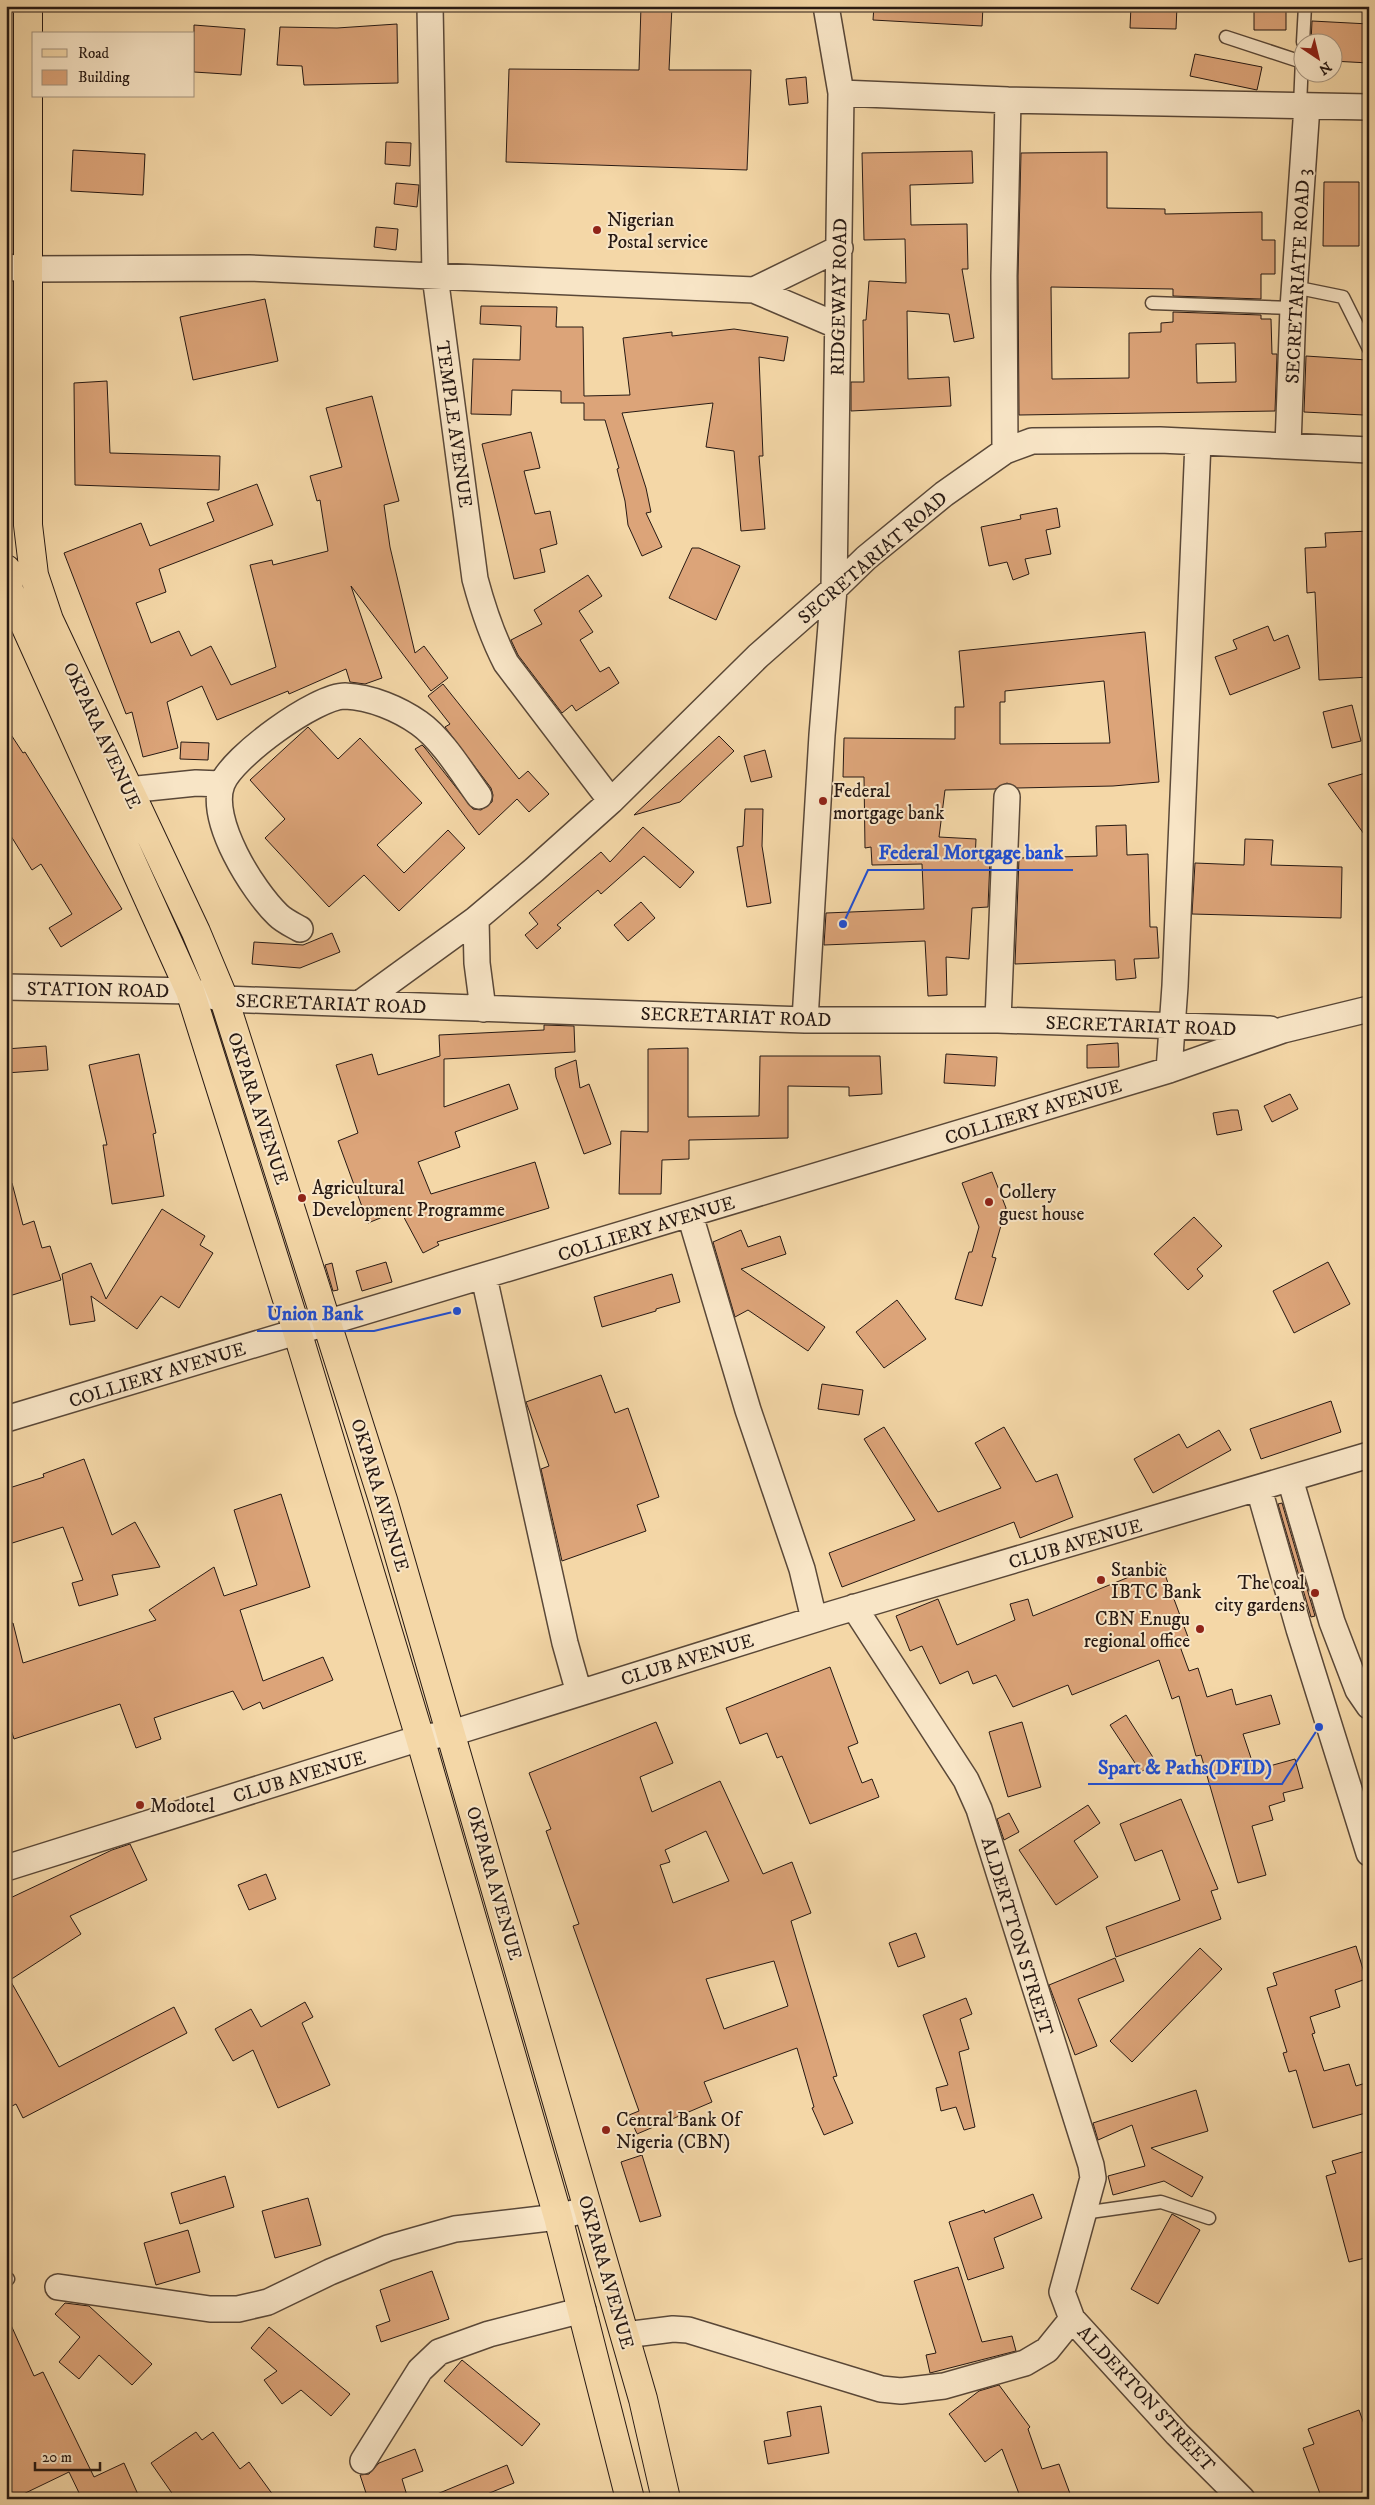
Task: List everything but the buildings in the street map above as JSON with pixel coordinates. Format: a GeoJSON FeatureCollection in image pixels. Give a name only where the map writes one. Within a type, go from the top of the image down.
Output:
{"type":"FeatureCollection","features":[{"type":"Feature","properties":{"kind":"main road","name":"OKPARA AVENUE"},"geometry":{"type":"LineString","coordinates":[[28,6],[17,57],[16,268],[28,525],[34,576],[49,620],[196,932],[224,999],[328,1322],[452,1733],[643,2399],[666,2499]]}},
{"type":"Feature","properties":{"kind":"main road","name":"OKPARA AVENUE"},"geometry":{"type":"LineString","coordinates":[[7,583],[190,991],[297,1332],[420,1738],[558,2217],[630,2499]]}},
{"type":"Feature","properties":{"kind":"street","name":"TEMPLE AVENUE"},"geometry":{"type":"LineString","coordinates":[[430,6],[435,276],[475,580],[484,613],[506,663],[611,801]]}},
{"type":"Feature","properties":{"kind":"street","name":"RIDGEWAY ROAD"},"geometry":{"type":"LineString","coordinates":[[805,1020],[822,735],[834,590],[836,324],[840,248],[841,92],[826,6]]}},
{"type":"Feature","properties":{"kind":"street"},"geometry":{"type":"LineString","coordinates":[[841,92],[1008,100],[1369,107]]}},
{"type":"Feature","properties":{"kind":"street"},"geometry":{"type":"LineString","coordinates":[[1005,450],[1004,276],[1008,100]]}},
{"type":"Feature","properties":{"kind":"street","name":"SECRETARIATE ROAD 3"},"geometry":{"type":"LineString","coordinates":[[1288,446],[1304,106]]}},
{"type":"Feature","properties":{"kind":"street"},"geometry":{"type":"LineString","coordinates":[[754,290],[840,248]]}},
{"type":"Feature","properties":{"kind":"street"},"geometry":{"type":"LineString","coordinates":[[16,268],[249,268],[754,290],[836,324]]}},
{"type":"Feature","properties":{"kind":"street","name":"SECRETARIAT ROAD"},"geometry":{"type":"LineString","coordinates":[[359,1004],[476,919],[611,801],[758,656],[834,590],[866,558],[944,494],[1005,450],[1032,441],[1160,440],[1369,450]]}},
{"type":"Feature","properties":{"kind":"street"},"geometry":{"type":"LineString","coordinates":[[1169,1070],[1173,1024],[1198,442]]}},
{"type":"Feature","properties":{"kind":"street"},"geometry":{"type":"LineString","coordinates":[[7,583],[41,597]]}},
{"type":"Feature","properties":{"kind":"street"},"geometry":{"type":"LineString","coordinates":[[300,929],[279,917],[259,895],[244,871],[223,823],[220,803],[221,784],[230,771],[256,746],[288,720],[323,702],[344,696],[389,707],[421,724],[446,751],[479,796]]}},
{"type":"Feature","properties":{"kind":"street"},"geometry":{"type":"LineString","coordinates":[[128,790],[196,783],[221,784]]}},
{"type":"Feature","properties":{"kind":"street"},"geometry":{"type":"LineString","coordinates":[[998,1020],[1006,797]]}},
{"type":"Feature","properties":{"kind":"street"},"geometry":{"type":"LineString","coordinates":[[476,919],[477,963],[482,1009]]}},
{"type":"Feature","properties":{"kind":"street","name":"STATION ROAD"},"geometry":{"type":"LineString","coordinates":[[6,987],[190,991]]}},
{"type":"Feature","properties":{"kind":"street","name":"SECRETARIAT ROAD"},"geometry":{"type":"LineString","coordinates":[[190,991],[224,999],[482,1009],[805,1020],[998,1020],[1173,1024],[1283,1030]]}},
{"type":"Feature","properties":{"kind":"street"},"geometry":{"type":"LineString","coordinates":[[1283,1030],[1369,1009]]}},
{"type":"Feature","properties":{"kind":"street","name":"COLLIERY AVENUE"},"geometry":{"type":"LineString","coordinates":[[6,1419],[1169,1070],[1283,1030]]}},
{"type":"Feature","properties":{"kind":"street"},"geometry":{"type":"LineString","coordinates":[[690,1215],[748,1410],[802,1569],[814,1619]]}},
{"type":"Feature","properties":{"kind":"street"},"geometry":{"type":"LineString","coordinates":[[484,1277],[563,1634],[580,1693]]}},
{"type":"Feature","properties":{"kind":"street","name":"CLUB AVENUE"},"geometry":{"type":"LineString","coordinates":[[6,1868],[420,1738],[452,1733],[814,1619],[1369,1455]]}},
{"type":"Feature","properties":{"kind":"street"},"geometry":{"type":"LineString","coordinates":[[1290,1479],[1332,1622],[1358,1690],[1369,1706]]}},
{"type":"Feature","properties":{"kind":"street"},"geometry":{"type":"LineString","coordinates":[[1259,1489],[1299,1629],[1369,1853]]}},
{"type":"Feature","properties":{"kind":"street","name":"ALDERTTON STREET"},"geometry":{"type":"LineString","coordinates":[[854,1607],[966,1780],[978,1809],[1091,2165],[1092,2178],[1062,2292]]}},
{"type":"Feature","properties":{"kind":"street"},"geometry":{"type":"LineString","coordinates":[[58,2288],[210,2309],[238,2309],[268,2302],[330,2272],[388,2248],[455,2229],[558,2217],[588,2209]]}},
{"type":"Feature","properties":{"kind":"street","name":"ALDERTON STREET"},"geometry":{"type":"LineString","coordinates":[[1062,2292],[1072,2319],[1177,2434],[1242,2499]]}},
{"type":"Feature","properties":{"kind":"street"},"geometry":{"type":"LineString","coordinates":[[363,2462],[420,2370],[439,2352],[489,2334],[583,2310]]}},
{"type":"Feature","properties":{"kind":"street"},"geometry":{"type":"LineString","coordinates":[[625,2336],[673,2329],[688,2330],[881,2389],[901,2390],[944,2386],[1025,2363],[1047,2350],[1072,2319]]}},
{"type":"Feature","properties":{"kind":"lane"},"geometry":{"type":"LineString","coordinates":[[1304,32],[1305,6]]}},
{"type":"Feature","properties":{"kind":"lane"},"geometry":{"type":"LineString","coordinates":[[1226,37],[1292,57]]}},
{"type":"Feature","properties":{"kind":"lane"},"geometry":{"type":"LineString","coordinates":[[1303,82],[1304,106]]}},
{"type":"Feature","properties":{"kind":"lane"},"geometry":{"type":"LineString","coordinates":[[1152,303],[1294,297],[1343,297],[1369,349]]}},
{"type":"Feature","properties":{"kind":"lane"},"geometry":{"type":"LineString","coordinates":[[1083,2213],[1161,2202],[1210,2218]]}},
{"type":"Feature","properties":{"kind":"place","name":"Nigerian Postal service"},"geometry":{"type":"Point","coordinates":[597,230]}},
{"type":"Feature","properties":{"kind":"place","name":"Federal mortgage bank"},"geometry":{"type":"Point","coordinates":[823,801]}},
{"type":"Feature","properties":{"kind":"place","name":"Federal Mortgage bank"},"geometry":{"type":"Point","coordinates":[843,924]}},
{"type":"Feature","properties":{"kind":"place","name":"Agricultural Development Programme"},"geometry":{"type":"Point","coordinates":[302,1198]}},
{"type":"Feature","properties":{"kind":"place","name":"Collery guest house"},"geometry":{"type":"Point","coordinates":[989,1202]}},
{"type":"Feature","properties":{"kind":"place","name":"Union Bank"},"geometry":{"type":"Point","coordinates":[457,1311]}},
{"type":"Feature","properties":{"kind":"place","name":"Stanbic IBTC Bank"},"geometry":{"type":"Point","coordinates":[1101,1580]}},
{"type":"Feature","properties":{"kind":"place","name":"The coal city gardens"},"geometry":{"type":"Point","coordinates":[1315,1593]}},
{"type":"Feature","properties":{"kind":"place","name":"CBN Enugu regional office"},"geometry":{"type":"Point","coordinates":[1200,1629]}},
{"type":"Feature","properties":{"kind":"place","name":"Spart & Paths(DFID)"},"geometry":{"type":"Point","coordinates":[1319,1727]}},
{"type":"Feature","properties":{"kind":"place","name":"Modotel"},"geometry":{"type":"Point","coordinates":[140,1805]}},
{"type":"Feature","properties":{"kind":"place","name":"Central Bank Of Nigeria (CBN)"},"geometry":{"type":"Point","coordinates":[606,2130]}}]}
